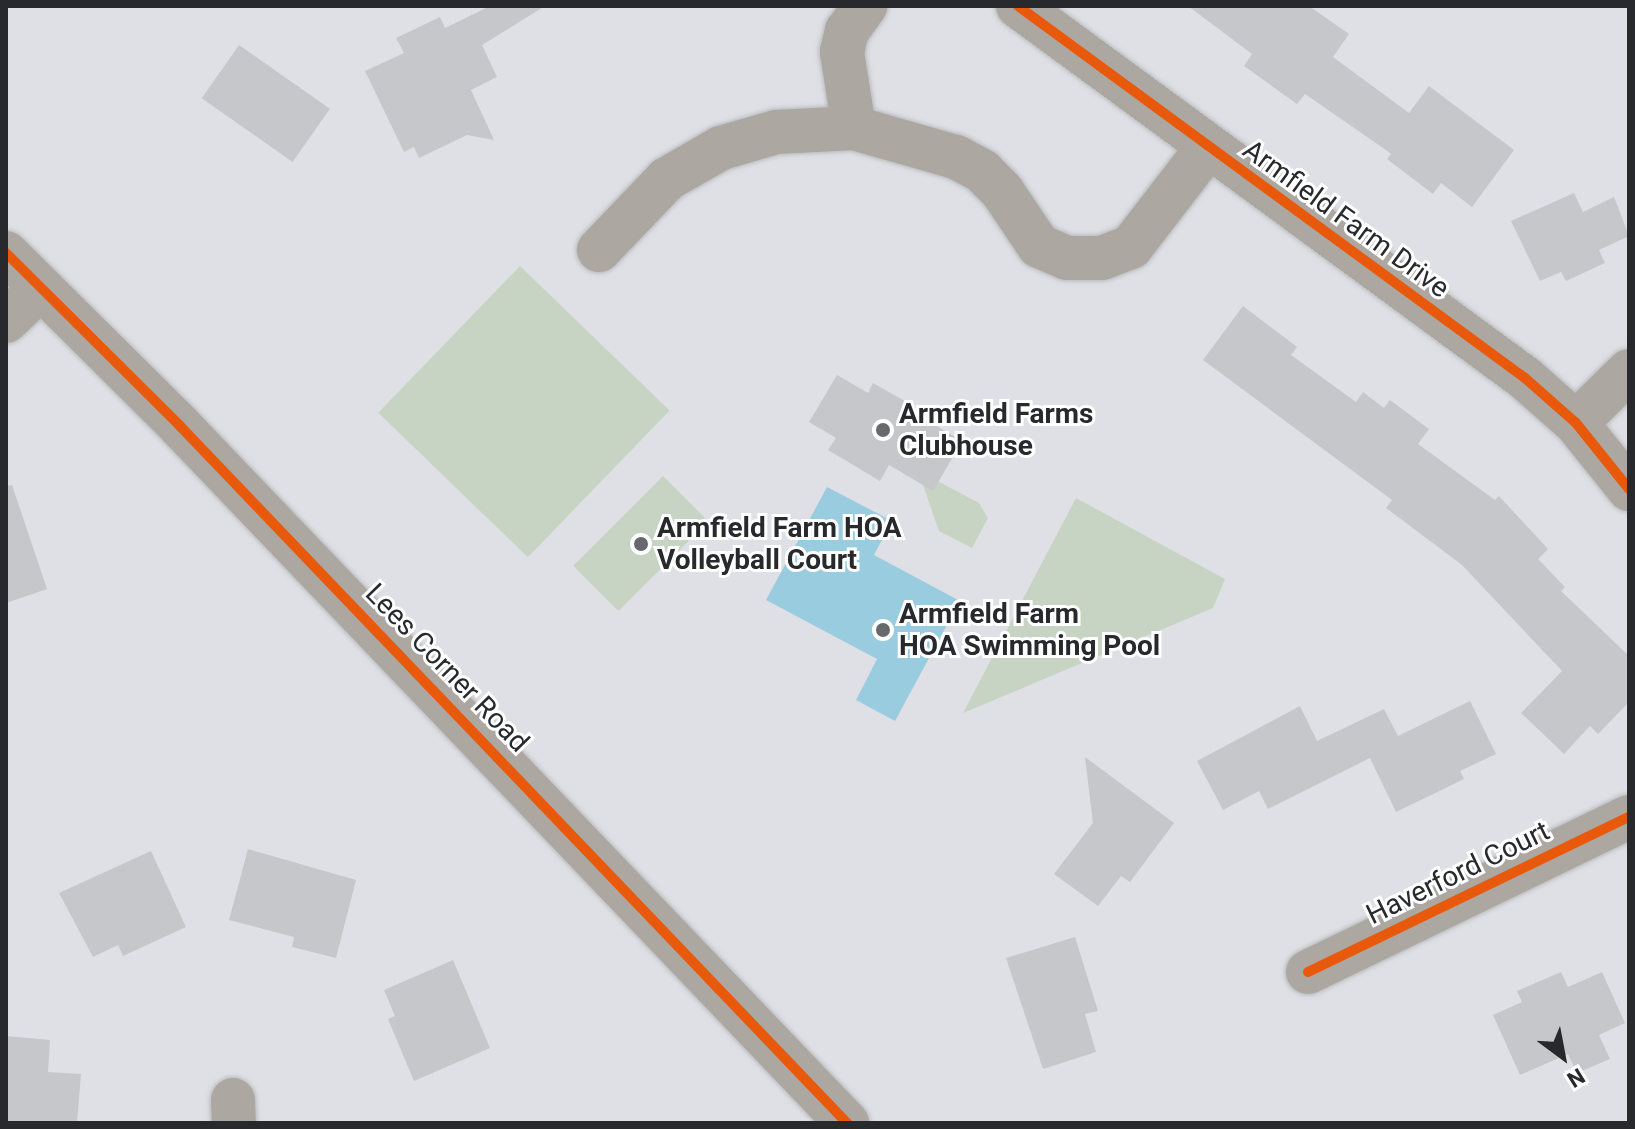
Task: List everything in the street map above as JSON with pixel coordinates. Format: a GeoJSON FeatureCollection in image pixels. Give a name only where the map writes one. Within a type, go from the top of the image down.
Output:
{"type":"FeatureCollection","features":[{"type":"Feature","properties":{"kind":"street"},"geometry":{"type":"LineString","coordinates":[[854,128],[842,52],[847,31],[865,6]]}},
{"type":"Feature","properties":{"kind":"street","name":"Armfield Farm Drive"},"geometry":{"type":"LineString","coordinates":[[1018,6],[1525,378],[1576,423],[1629,489]]}},
{"type":"Feature","properties":{"kind":"street"},"geometry":{"type":"LineString","coordinates":[[599,250],[667,179],[721,148],[776,132],[854,128],[926,147],[982,171],[1002,191],[1039,246],[1067,258],[1102,258],[1131,247],[1208,147]]}},
{"type":"Feature","properties":{"kind":"street","name":"Lees Corner Road"},"geometry":{"type":"LineString","coordinates":[[6,253],[180,426],[847,1123]]}},
{"type":"Feature","properties":{"kind":"street"},"geometry":{"type":"LineString","coordinates":[[6,321],[41,288]]}},
{"type":"Feature","properties":{"kind":"street"},"geometry":{"type":"LineString","coordinates":[[1576,423],[1629,371]]}},
{"type":"Feature","properties":{"kind":"street","name":"Haverford Court"},"geometry":{"type":"LineString","coordinates":[[1308,972],[1629,817]]}},
{"type":"Feature","properties":{"kind":"green space"},"geometry":{"type":"Polygon","coordinates":[[[520,266],[670,410],[528,557],[378,413],[520,266]]]}},
{"type":"Feature","properties":{"kind":"green space"},"geometry":{"type":"Polygon","coordinates":[[[926,475],[979,503],[988,518],[972,548],[939,531],[922,482],[926,475]]]}},
{"type":"Feature","properties":{"kind":"green space","name":"Armfield Farm HOA Volleyball Court"},"geometry":{"type":"Polygon","coordinates":[[[663,476],[708,521],[618,611],[573,566],[663,476]]]}},
{"type":"Feature","properties":{"kind":"green space"},"geometry":{"type":"Polygon","coordinates":[[[1076,498],[1225,579],[1213,608],[963,713],[1076,498]]]}},
{"type":"Feature","properties":{"kind":"water","name":"Armfield Farm HOA Swimming Pool"},"geometry":{"type":"Polygon","coordinates":[[[827,487],[892,521],[874,555],[960,601],[895,721],[856,700],[877,659],[766,600],[827,487]]]}},
{"type":"Feature","properties":{"kind":"building"},"geometry":{"type":"Polygon","coordinates":[[[490,6],[545,6],[482,45],[497,77],[471,90],[494,140],[467,135],[419,158],[414,147],[404,152],[365,71],[404,53],[396,38],[440,17],[445,28],[490,6]]]}},
{"type":"Feature","properties":{"kind":"building"},"geometry":{"type":"Polygon","coordinates":[[[1188,6],[1309,6],[1349,34],[1333,57],[1409,113],[1429,86],[1514,150],[1472,207],[1441,183],[1433,194],[1387,159],[1391,154],[1305,94],[1297,104],[1244,66],[1252,54],[1188,6]]]}},
{"type":"Feature","properties":{"kind":"building"},"geometry":{"type":"Polygon","coordinates":[[[239,45],[330,109],[293,162],[202,98],[239,45]]]}},
{"type":"Feature","properties":{"kind":"building"},"geometry":{"type":"Polygon","coordinates":[[[1574,193],[1583,212],[1614,197],[1629,236],[1599,250],[1605,263],[1566,281],[1561,272],[1540,281],[1511,221],[1574,193]]]}},
{"type":"Feature","properties":{"kind":"building"},"geometry":{"type":"Polygon","coordinates":[[[1243,306],[1297,347],[1291,355],[1356,402],[1363,392],[1384,408],[1390,400],[1429,429],[1418,444],[1495,500],[1499,496],[1548,549],[1538,559],[1565,587],[1561,591],[1629,656],[1629,702],[1598,734],[1590,726],[1564,754],[1521,713],[1562,671],[1462,565],[1386,508],[1392,500],[1203,360],[1243,306]]]}},
{"type":"Feature","properties":{"kind":"building","name":"Armfield Farms Clubhouse"},"geometry":{"type":"Polygon","coordinates":[[[837,375],[868,393],[873,383],[912,405],[910,410],[962,441],[933,491],[889,465],[880,481],[828,450],[836,438],[809,422],[837,375]]]}},
{"type":"Feature","properties":{"kind":"building"},"geometry":{"type":"Polygon","coordinates":[[[12,485],[47,589],[6,603],[6,486],[12,485]]]}},
{"type":"Feature","properties":{"kind":"building"},"geometry":{"type":"Polygon","coordinates":[[[1470,701],[1496,754],[1460,771],[1464,779],[1396,812],[1370,758],[1268,809],[1259,791],[1223,810],[1197,761],[1300,706],[1317,741],[1384,709],[1398,736],[1470,701]]]}},
{"type":"Feature","properties":{"kind":"building"},"geometry":{"type":"Polygon","coordinates":[[[1085,757],[1174,823],[1130,882],[1121,876],[1098,906],[1054,874],[1093,823],[1085,757]]]}},
{"type":"Feature","properties":{"kind":"building"},"geometry":{"type":"Polygon","coordinates":[[[248,849],[356,880],[336,958],[292,947],[294,937],[229,920],[248,849]]]}},
{"type":"Feature","properties":{"kind":"building"},"geometry":{"type":"Polygon","coordinates":[[[151,851],[186,927],[123,956],[118,945],[93,957],[59,893],[151,851]]]}},
{"type":"Feature","properties":{"kind":"building"},"geometry":{"type":"Polygon","coordinates":[[[1075,937],[1098,1011],[1085,1014],[1096,1052],[1043,1069],[1006,958],[1075,937]]]}},
{"type":"Feature","properties":{"kind":"building"},"geometry":{"type":"Polygon","coordinates":[[[453,960],[490,1048],[414,1081],[388,1019],[395,1016],[384,990],[453,960]]]}},
{"type":"Feature","properties":{"kind":"building"},"geometry":{"type":"Polygon","coordinates":[[[1561,972],[1568,987],[1602,972],[1625,1023],[1599,1035],[1610,1059],[1577,1073],[1568,1054],[1520,1075],[1493,1015],[1522,1002],[1517,991],[1561,972]]]}},
{"type":"Feature","properties":{"kind":"building"},"geometry":{"type":"Polygon","coordinates":[[[6,1036],[50,1040],[48,1072],[81,1074],[77,1123],[6,1123],[6,1036]]]}},
{"type":"Feature","properties":{"kind":"cycle path"},"geometry":{"type":"LineString","coordinates":[[1018,6],[1525,378],[1576,423],[1629,489]]}},
{"type":"Feature","properties":{"kind":"cycle path"},"geometry":{"type":"LineString","coordinates":[[6,253],[180,426],[847,1123]]}},
{"type":"Feature","properties":{"kind":"cycle path"},"geometry":{"type":"LineString","coordinates":[[1308,972],[1629,817]]}},
{"type":"Feature","properties":{"kind":"place","name":"Armfield Farms Clubhouse"},"geometry":{"type":"Point","coordinates":[883,430]}},
{"type":"Feature","properties":{"kind":"place","name":"Armfield Farm HOA Volleyball Court"},"geometry":{"type":"Point","coordinates":[641,544]}},
{"type":"Feature","properties":{"kind":"place","name":"Armfield Farm HOA Swimming Pool"},"geometry":{"type":"Point","coordinates":[883,630]}}]}
